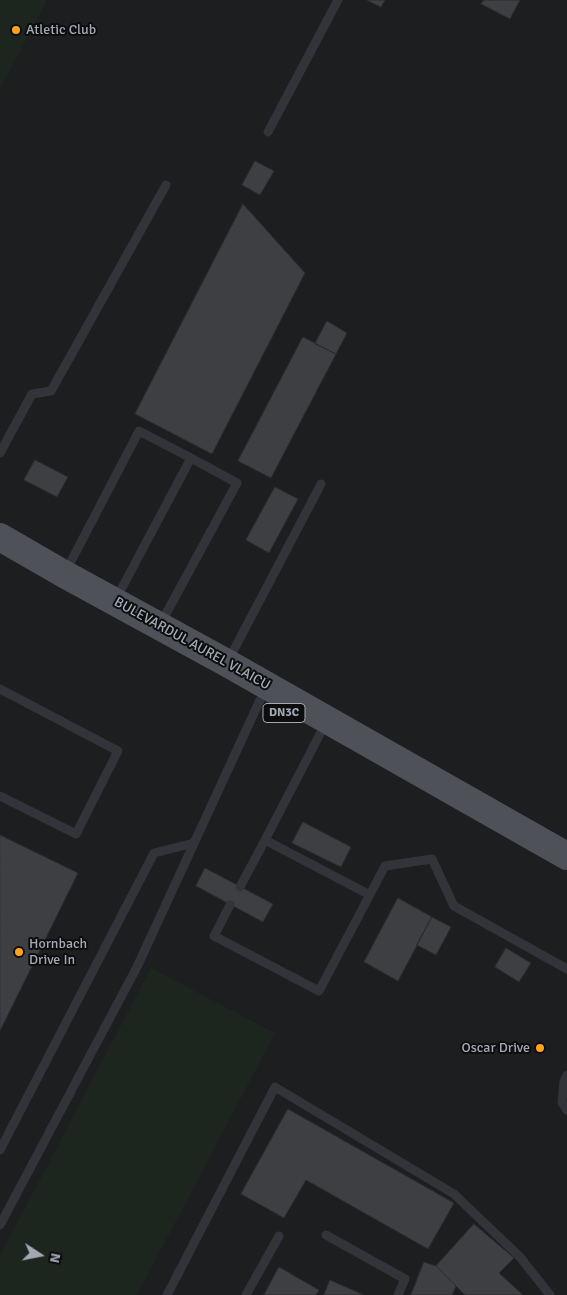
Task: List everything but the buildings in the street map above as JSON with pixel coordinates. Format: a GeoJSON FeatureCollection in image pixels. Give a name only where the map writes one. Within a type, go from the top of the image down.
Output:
{"type":"FeatureCollection","features":[{"type":"Feature","properties":{"kind":"main road","name":"BULEVARDUL AUREL VLAICU"},"geometry":{"type":"LineString","coordinates":[[0,537],[567,856]]}},
{"type":"Feature","properties":{"kind":"main road","name":"BULEVARDUL AUREL VLAICU"},"geometry":{"type":"LineString","coordinates":[[0,555],[567,872]]}},
{"type":"Feature","properties":{"kind":"lane"},"geometry":{"type":"LineString","coordinates":[[268,132],[338,0]]}},
{"type":"Feature","properties":{"kind":"lane"},"geometry":{"type":"LineString","coordinates":[[0,453],[32,394],[51,391],[166,185]]}},
{"type":"Feature","properties":{"kind":"lane"},"geometry":{"type":"LineString","coordinates":[[64,574],[139,431],[192,458],[237,483],[160,626]]}},
{"type":"Feature","properties":{"kind":"lane"},"geometry":{"type":"LineString","coordinates":[[115,602],[192,458]]}},
{"type":"Feature","properties":{"kind":"lane"},"geometry":{"type":"LineString","coordinates":[[227,663],[321,484]]}},
{"type":"Feature","properties":{"kind":"lane"},"geometry":{"type":"LineString","coordinates":[[0,689],[118,750],[76,834],[0,796]]}},
{"type":"Feature","properties":{"kind":"lane"},"geometry":{"type":"LineString","coordinates":[[0,1225],[4,1210],[137,967],[260,700]]}},
{"type":"Feature","properties":{"kind":"lane"},"geometry":{"type":"LineString","coordinates":[[240,887],[320,734]]}},
{"type":"Feature","properties":{"kind":"lane"},"geometry":{"type":"LineString","coordinates":[[265,840],[370,895]]}},
{"type":"Feature","properties":{"kind":"lane"},"geometry":{"type":"LineString","coordinates":[[0,1150],[154,853],[194,842]]}},
{"type":"Feature","properties":{"kind":"lane"},"geometry":{"type":"LineString","coordinates":[[230,905],[214,936],[319,992],[385,866],[432,859],[454,906],[567,970]]}},
{"type":"Feature","properties":{"kind":"lane"},"geometry":{"type":"LineString","coordinates":[[567,1075],[564,1081],[562,1102],[567,1110]]}},
{"type":"Feature","properties":{"kind":"lane"},"geometry":{"type":"LineString","coordinates":[[167,1295],[276,1087],[454,1194],[520,1257],[550,1295]]}},
{"type":"Feature","properties":{"kind":"lane"},"geometry":{"type":"LineString","coordinates":[[326,1235],[405,1279],[398,1295]]}},
{"type":"Feature","properties":{"kind":"lane"},"geometry":{"type":"LineString","coordinates":[[246,1295],[279,1236]]}},
{"type":"Feature","properties":{"kind":"shaded area"},"geometry":{"type":"Polygon","coordinates":[[[0,0],[567,0],[567,1295],[0,1295],[0,0]]]}},
{"type":"Feature","properties":{"kind":"shaded area","name":"Atletic Club"},"geometry":{"type":"Polygon","coordinates":[[[0,0],[47,0],[0,89],[0,0]]]}},
{"type":"Feature","properties":{"kind":"shaded area"},"geometry":{"type":"Polygon","coordinates":[[[151,968],[275,1033],[137,1295],[0,1295],[0,1256],[151,968]]]}},
{"type":"Feature","properties":{"kind":"place","name":"Atletic Club"},"geometry":{"type":"Point","coordinates":[16,30]}},
{"type":"Feature","properties":{"kind":"place","name":"Hornbach Drive In"},"geometry":{"type":"Point","coordinates":[19,952]}},
{"type":"Feature","properties":{"kind":"place","name":"Oscar Drive"},"geometry":{"type":"Point","coordinates":[540,1048]}}]}
